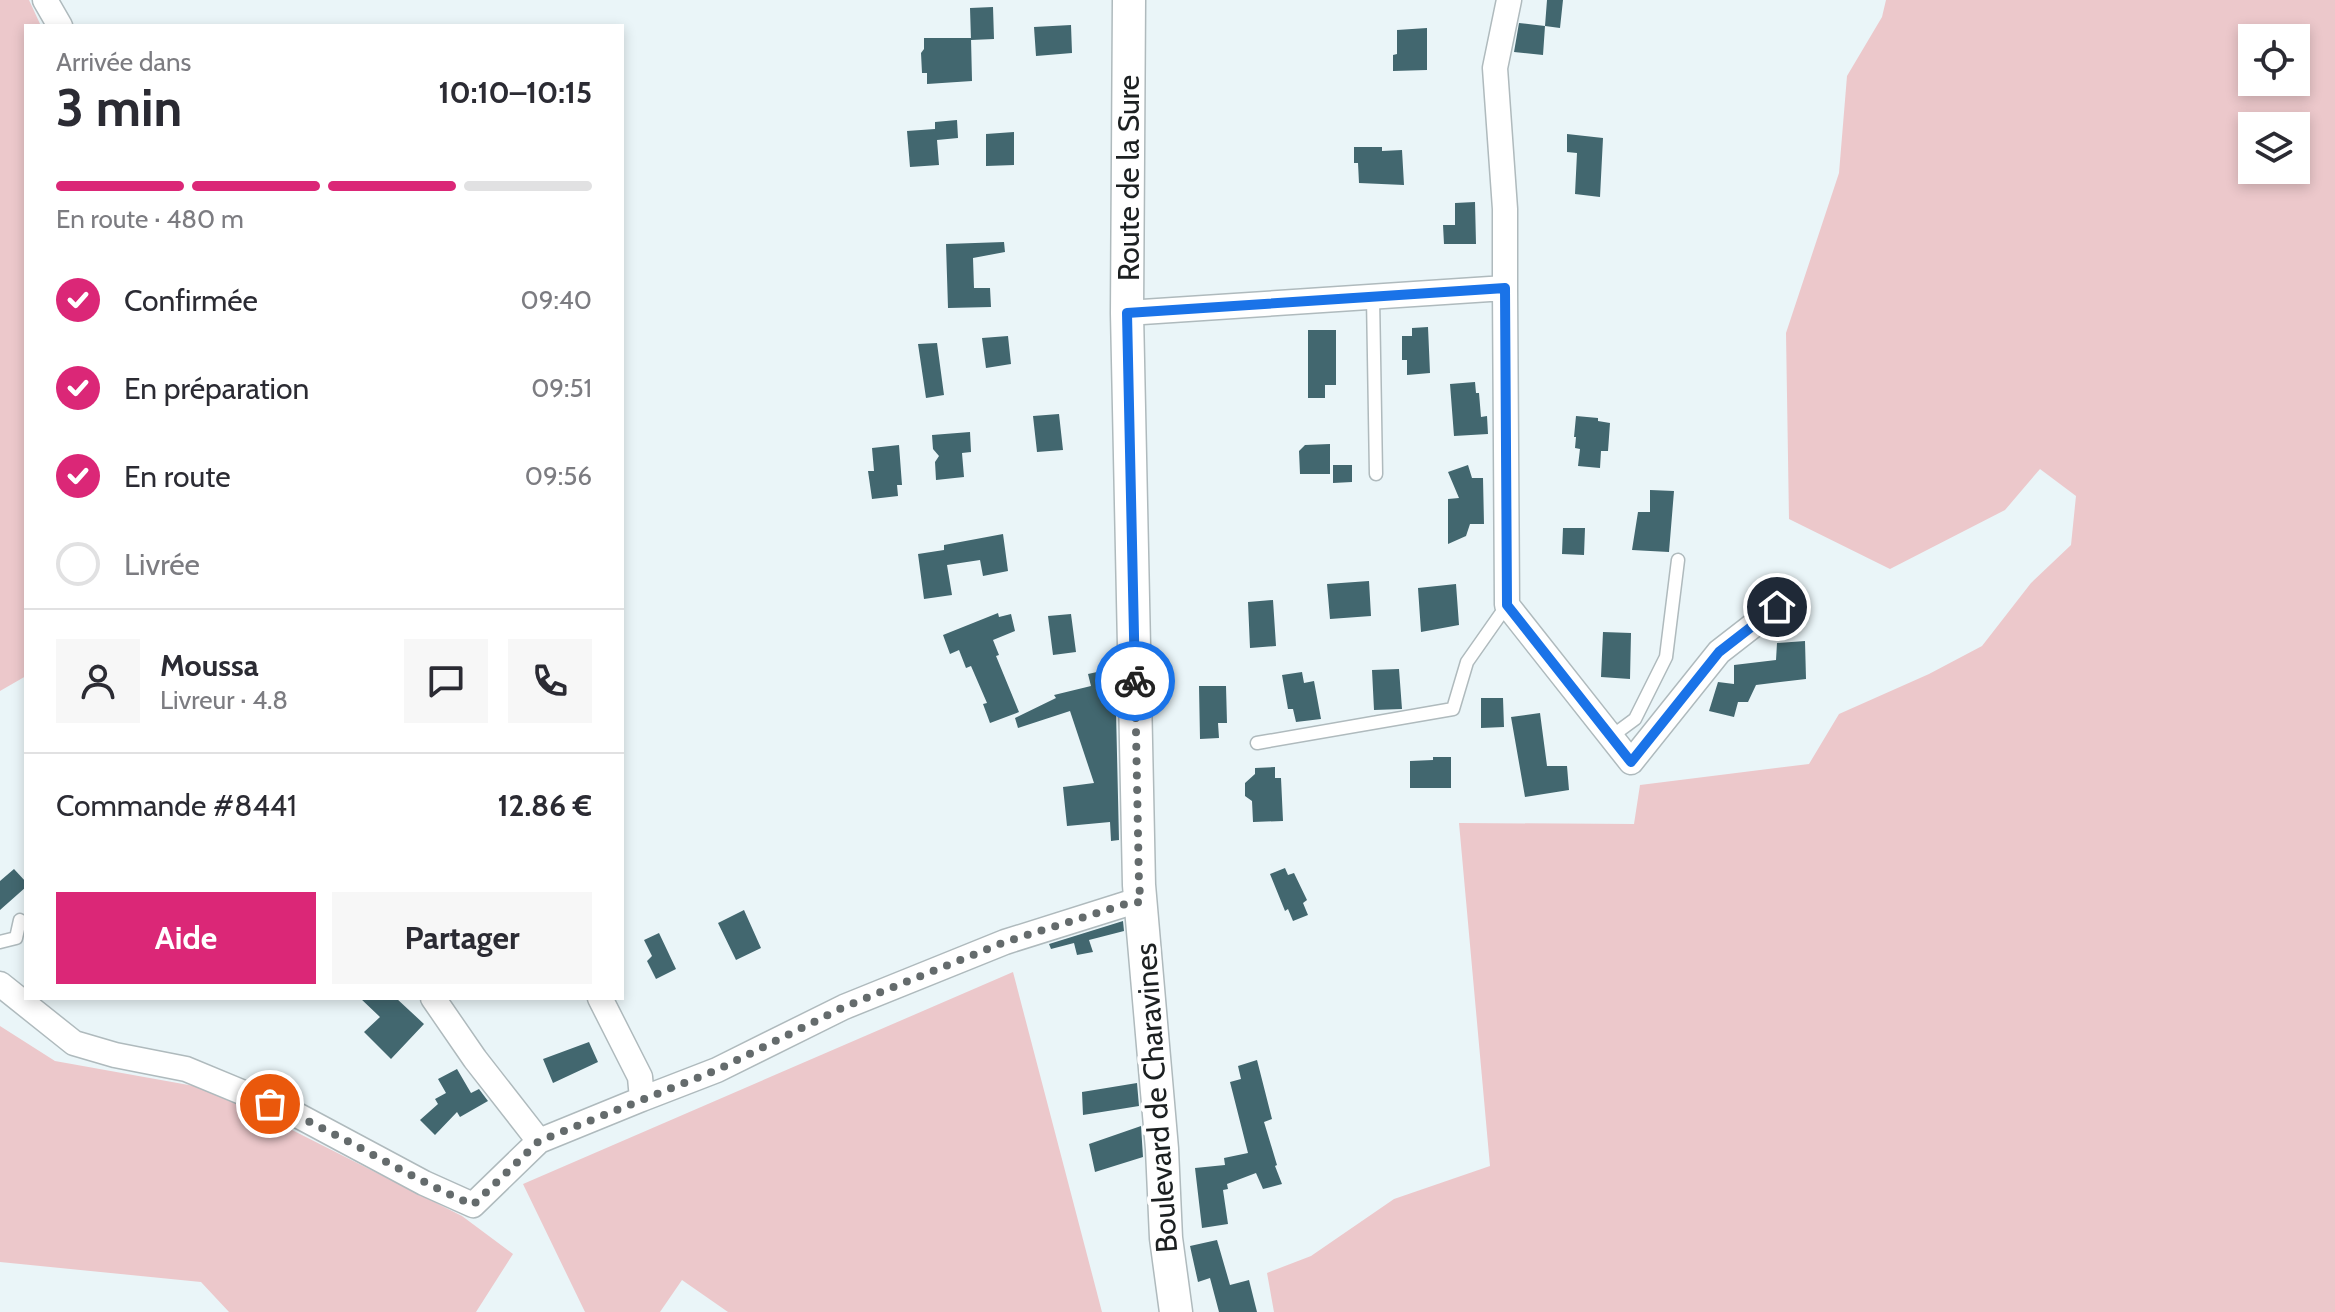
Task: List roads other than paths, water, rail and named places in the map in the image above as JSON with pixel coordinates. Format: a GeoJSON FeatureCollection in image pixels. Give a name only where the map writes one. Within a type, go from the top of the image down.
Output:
{"type":"FeatureCollection","features":[{"type":"Feature","properties":{"kind":"main road","name":"Route de la Sure"},"geometry":{"type":"LineString","coordinates":[[1129,0],[1127,313],[1140,893]]}},
{"type":"Feature","properties":{"kind":"main road","name":"Boulevard de Charavines"},"geometry":{"type":"LineString","coordinates":[[1140,893],[1162,1149],[1166,1238],[1176,1312]]}},
{"type":"Feature","properties":{"kind":"street"},"geometry":{"type":"LineString","coordinates":[[45,0],[59,24]]}},
{"type":"Feature","properties":{"kind":"street"},"geometry":{"type":"LineString","coordinates":[[1509,0],[1495,68],[1505,209],[1507,605],[1631,762],[1719,652],[1777,607]]}},
{"type":"Feature","properties":{"kind":"street"},"geometry":{"type":"LineString","coordinates":[[1127,313],[1505,288]]}},
{"type":"Feature","properties":{"kind":"street"},"geometry":{"type":"LineString","coordinates":[[0,984],[74,1043],[115,1055],[186,1069],[297,1115],[424,1183],[473,1205],[539,1141],[717,1070],[844,1007],[1005,942],[1129,903],[1140,893]]}},
{"type":"Feature","properties":{"kind":"street"},"geometry":{"type":"LineString","coordinates":[[434,1000],[475,1059],[539,1141]]}},
{"type":"Feature","properties":{"kind":"street"},"geometry":{"type":"LineString","coordinates":[[601,1000],[640,1077],[642,1099]]}},
{"type":"Feature","properties":{"kind":"lane"},"geometry":{"type":"LineString","coordinates":[[1373,297],[1376,474]]}},
{"type":"Feature","properties":{"kind":"lane"},"geometry":{"type":"LineString","coordinates":[[1612,736],[1635,719],[1666,657],[1678,560]]}},
{"type":"Feature","properties":{"kind":"lane"},"geometry":{"type":"LineString","coordinates":[[1257,743],[1453,709],[1467,662],[1507,605]]}},
{"type":"Feature","properties":{"kind":"lane"},"geometry":{"type":"LineString","coordinates":[[0,942],[16,938],[20,920]]}}]}
